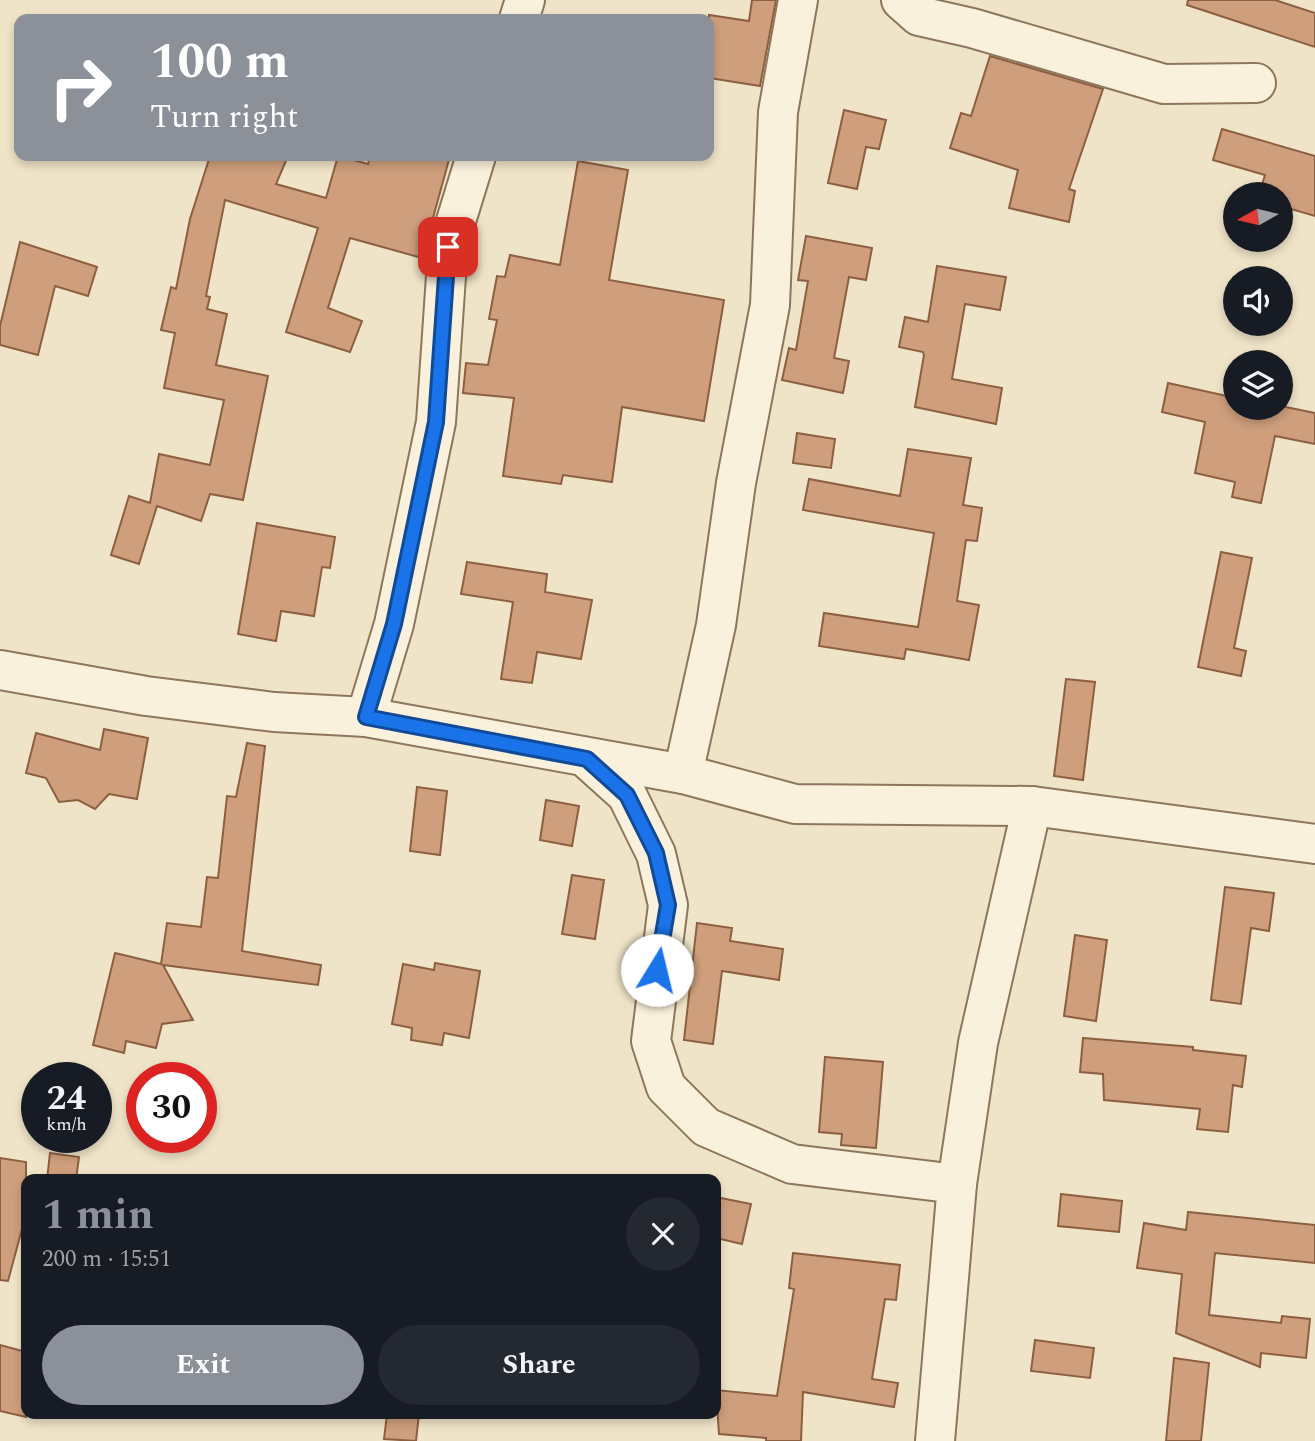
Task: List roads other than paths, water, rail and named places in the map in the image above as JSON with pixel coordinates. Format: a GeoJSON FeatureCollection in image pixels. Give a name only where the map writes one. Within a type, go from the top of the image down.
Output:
{"type":"FeatureCollection","features":[{"type":"Feature","properties":{"kind":"street"},"geometry":{"type":"LineString","coordinates":[[683,774],[716,625],[736,483],[770,305],[778,112],[798,0]]}},
{"type":"Feature","properties":{"kind":"street"},"geometry":{"type":"LineString","coordinates":[[901,0],[919,16],[972,28],[1164,84],[1256,83]]}},
{"type":"Feature","properties":{"kind":"street"},"geometry":{"type":"LineString","coordinates":[[366,717],[394,624],[436,422],[448,247],[474,161]]}},
{"type":"Feature","properties":{"kind":"street"},"geometry":{"type":"LineString","coordinates":[[0,670],[172,699],[274,712],[366,717],[587,759],[683,774],[796,804],[1032,806],[1315,844]]}},
{"type":"Feature","properties":{"kind":"street"},"geometry":{"type":"LineString","coordinates":[[587,759],[627,795],[656,853],[668,905],[651,1041],[666,1087],[706,1127],[792,1164],[957,1184]]}},
{"type":"Feature","properties":{"kind":"street"},"geometry":{"type":"LineString","coordinates":[[935,1441],[957,1184],[978,1043],[1032,806]]}}]}
